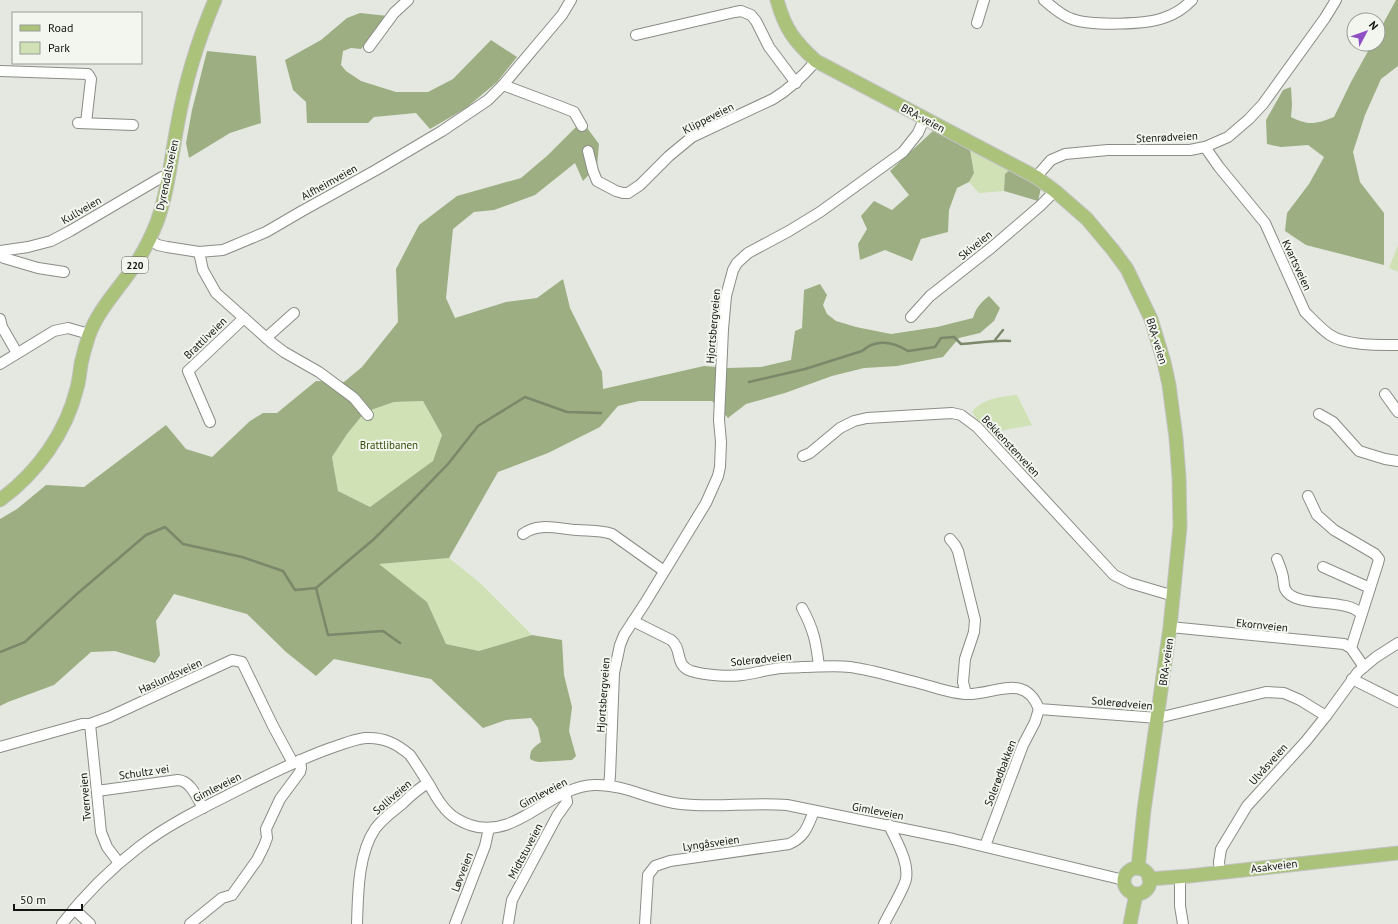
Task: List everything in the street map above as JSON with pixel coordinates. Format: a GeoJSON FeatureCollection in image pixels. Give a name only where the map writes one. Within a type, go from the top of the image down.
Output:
{"type":"FeatureCollection","features":[{"type":"Feature","properties":{"kind":"main road","name":"Dyrendalsveien"},"geometry":{"type":"LineString","coordinates":[[0,500],[16,488],[47,454],[69,416],[78,387],[81,362],[89,334],[101,309],[130,272],[150,240],[169,178],[187,79],[201,34],[215,0]]}},
{"type":"Feature","properties":{"kind":"main road","name":"BRA-veien"},"geometry":{"type":"LineString","coordinates":[[777,0],[786,27],[803,49],[816,61],[1036,178],[1055,190],[1101,234],[1127,269],[1146,307],[1158,339],[1169,385],[1176,438],[1179,477],[1180,534],[1174,596],[1144,810],[1138,868]]}},
{"type":"Feature","properties":{"kind":"main road","name":"Asakveien"},"geometry":{"type":"LineString","coordinates":[[1149,879],[1180,877],[1398,853]]}},
{"type":"Feature","properties":{"kind":"main road"},"geometry":{"type":"LineString","coordinates":[[1138,868],[1146,872],[1149,879],[1149,884],[1144,891],[1136,894],[1127,889],[1124,880],[1129,871],[1138,868]]}},
{"type":"Feature","properties":{"kind":"main road"},"geometry":{"type":"LineString","coordinates":[[1130,924],[1136,894]]}},
{"type":"Feature","properties":{"kind":"street"},"geometry":{"type":"LineString","coordinates":[[368,47],[394,13],[408,0]]}},
{"type":"Feature","properties":{"kind":"street","name":"Alfheimveien"},"geometry":{"type":"LineString","coordinates":[[150,240],[158,245],[199,252],[223,250],[266,232],[405,154],[475,110],[488,100],[503,85],[562,15],[571,0]]}},
{"type":"Feature","properties":{"kind":"street"},"geometry":{"type":"LineString","coordinates":[[977,23],[984,0]]}},
{"type":"Feature","properties":{"kind":"street"},"geometry":{"type":"LineString","coordinates":[[1044,0],[1070,19],[1093,23],[1117,23],[1140,22],[1166,18],[1187,5],[1192,0]]}},
{"type":"Feature","properties":{"kind":"street","name":"Stenrødveien"},"geometry":{"type":"LineString","coordinates":[[1036,178],[1050,160],[1065,154],[1108,150],[1190,150],[1205,147],[1228,137],[1249,119],[1263,104],[1325,18],[1336,0]]}},
{"type":"Feature","properties":{"kind":"street"},"geometry":{"type":"LineString","coordinates":[[636,36],[735,12],[746,12],[756,21],[769,46],[796,83]]}},
{"type":"Feature","properties":{"kind":"street","name":"Klippeveien"},"geometry":{"type":"LineString","coordinates":[[588,151],[592,171],[597,181],[616,191],[628,193],[640,185],[669,156],[692,137],[785,92],[796,83],[816,61]]}},
{"type":"Feature","properties":{"kind":"street"},"geometry":{"type":"LineString","coordinates":[[0,71],[88,74],[91,79],[82,123],[133,125]]}},
{"type":"Feature","properties":{"kind":"street"},"geometry":{"type":"LineString","coordinates":[[503,85],[574,112],[582,126]]}},
{"type":"Feature","properties":{"kind":"street","name":"Hjortsbergveien"},"geometry":{"type":"LineString","coordinates":[[609,785],[614,673],[620,645],[624,635],[706,503],[718,476],[720,467],[721,442],[719,420],[723,329],[726,296],[733,270],[748,253],[820,212],[903,152],[918,133],[924,118]]}},
{"type":"Feature","properties":{"kind":"street","name":"Kvartsveien"},"geometry":{"type":"LineString","coordinates":[[1205,147],[1219,167],[1265,223],[1306,312],[1314,322],[1329,335],[1341,340],[1398,345]]}},
{"type":"Feature","properties":{"kind":"street","name":"Kullveien"},"geometry":{"type":"LineString","coordinates":[[0,251],[28,247],[51,241],[162,177],[169,178]]}},
{"type":"Feature","properties":{"kind":"street","name":"Skiveien"},"geometry":{"type":"LineString","coordinates":[[911,317],[930,296],[991,248],[1040,206],[1055,190]]}},
{"type":"Feature","properties":{"kind":"street","name":"Brattliveien"},"geometry":{"type":"LineString","coordinates":[[199,252],[203,270],[216,293],[266,338],[284,352],[319,372],[354,398],[368,415]]}},
{"type":"Feature","properties":{"kind":"street"},"geometry":{"type":"LineString","coordinates":[[0,256],[38,268],[64,272]]}},
{"type":"Feature","properties":{"kind":"street"},"geometry":{"type":"LineString","coordinates":[[266,338],[294,313]]}},
{"type":"Feature","properties":{"kind":"street","name":"Brattliveien"},"geometry":{"type":"LineString","coordinates":[[210,422],[188,371],[244,318]]}},
{"type":"Feature","properties":{"kind":"street"},"geometry":{"type":"LineString","coordinates":[[0,319],[2,327],[17,353]]}},
{"type":"Feature","properties":{"kind":"street"},"geometry":{"type":"LineString","coordinates":[[0,364],[54,331],[68,328],[89,334]]}},
{"type":"Feature","properties":{"kind":"street"},"geometry":{"type":"LineString","coordinates":[[1385,394],[1398,412]]}},
{"type":"Feature","properties":{"kind":"street","name":"Bekkenstenveien"},"geometry":{"type":"LineString","coordinates":[[803,456],[810,453],[840,428],[854,421],[867,418],[938,413],[952,413],[961,415],[970,420],[977,427],[1114,575],[1130,583],[1174,596]]}},
{"type":"Feature","properties":{"kind":"street"},"geometry":{"type":"LineString","coordinates":[[1319,414],[1333,422],[1359,450],[1385,459],[1398,461]]}},
{"type":"Feature","properties":{"kind":"street"},"geometry":{"type":"LineString","coordinates":[[1308,496],[1317,515],[1334,530],[1376,554],[1379,559],[1351,648],[1364,667]]}},
{"type":"Feature","properties":{"kind":"street"},"geometry":{"type":"LineString","coordinates":[[523,534],[528,530],[545,527],[602,531],[612,534],[664,571]]}},
{"type":"Feature","properties":{"kind":"street"},"geometry":{"type":"LineString","coordinates":[[950,539],[958,551],[975,620],[974,632],[965,659],[963,682],[966,694]]}},
{"type":"Feature","properties":{"kind":"street"},"geometry":{"type":"LineString","coordinates":[[1277,559],[1282,574],[1284,588],[1290,595],[1300,599],[1354,607],[1361,614]]}},
{"type":"Feature","properties":{"kind":"street"},"geometry":{"type":"LineString","coordinates":[[1323,567],[1370,588]]}},
{"type":"Feature","properties":{"kind":"street"},"geometry":{"type":"LineString","coordinates":[[802,608],[816,640],[819,666]]}},
{"type":"Feature","properties":{"kind":"street","name":"Solerødveien"},"geometry":{"type":"LineString","coordinates":[[633,621],[675,643],[680,662],[683,667],[691,671],[715,675],[740,676],[774,669],[819,666],[851,667],[958,693],[975,694],[1006,687],[1017,688],[1032,696],[1039,709],[1158,718],[1266,692],[1284,693],[1300,700],[1326,716]]}},
{"type":"Feature","properties":{"kind":"street","name":"Ekornveien"},"geometry":{"type":"LineString","coordinates":[[1170,627],[1344,644],[1351,648]]}},
{"type":"Feature","properties":{"kind":"street","name":"Ulvåsveien"},"geometry":{"type":"LineString","coordinates":[[1220,872],[1219,862],[1221,849],[1242,813],[1306,741],[1352,679],[1364,667],[1398,643]]}},
{"type":"Feature","properties":{"kind":"street","name":"Haslundsveien"},"geometry":{"type":"LineString","coordinates":[[0,747],[82,724],[90,724],[115,715],[232,660],[237,660],[242,662],[273,726],[296,761]]}},
{"type":"Feature","properties":{"kind":"street"},"geometry":{"type":"LineString","coordinates":[[1352,679],[1398,702]]}},
{"type":"Feature","properties":{"kind":"street","name":"Solerødbakken"},"geometry":{"type":"LineString","coordinates":[[985,846],[1023,745],[1035,722],[1039,709]]}},
{"type":"Feature","properties":{"kind":"street","name":"Tverrveien"},"geometry":{"type":"LineString","coordinates":[[90,724],[101,832],[108,847],[119,863]]}},
{"type":"Feature","properties":{"kind":"street","name":"Gimleveien"},"geometry":{"type":"LineString","coordinates":[[62,924],[90,889],[119,863],[162,831],[202,808],[296,761],[343,743],[365,738],[383,739],[391,742],[410,755],[449,814],[462,822],[475,826],[489,828],[509,825],[565,792],[587,786],[609,785],[681,804],[787,805],[890,825],[985,846],[1124,880]]}},
{"type":"Feature","properties":{"kind":"street"},"geometry":{"type":"LineString","coordinates":[[190,924],[222,898],[232,895],[256,860],[267,838],[266,829],[280,799],[300,772],[301,768],[296,761]]}},
{"type":"Feature","properties":{"kind":"street","name":"Schultz vei"},"geometry":{"type":"LineString","coordinates":[[97,791],[183,780],[188,783],[202,808]]}},
{"type":"Feature","properties":{"kind":"street","name":"Solliveien"},"geometry":{"type":"LineString","coordinates":[[357,924],[360,868],[374,830],[385,818],[428,783]]}},
{"type":"Feature","properties":{"kind":"street","name":"Midtstuveien"},"geometry":{"type":"LineString","coordinates":[[508,924],[512,900],[557,816],[567,802],[565,792]]}},
{"type":"Feature","properties":{"kind":"street","name":"Lyngåsveien"},"geometry":{"type":"LineString","coordinates":[[645,924],[648,875],[655,866],[670,861],[789,844],[802,837],[808,827],[814,811]]}},
{"type":"Feature","properties":{"kind":"street"},"geometry":{"type":"LineString","coordinates":[[884,924],[906,879],[906,869],[903,856],[890,825]]}},
{"type":"Feature","properties":{"kind":"street","name":"Løvveien"},"geometry":{"type":"LineString","coordinates":[[455,924],[485,846],[489,828]]}},
{"type":"Feature","properties":{"kind":"street"},"geometry":{"type":"LineString","coordinates":[[1180,877],[1180,906],[1183,924]]}},
{"type":"Feature","properties":{"kind":"street"},"geometry":{"type":"LineString","coordinates":[[74,909],[90,924]]}},
{"type":"Feature","properties":{"kind":"green space"},"geometry":{"type":"Polygon","coordinates":[[[1396,0],[1398,0],[1398,66],[1381,79],[1365,115],[1353,152],[1360,182],[1384,213],[1384,265],[1306,245],[1285,231],[1287,213],[1309,184],[1324,157],[1308,145],[1281,147],[1267,144],[1266,120],[1283,90],[1291,87],[1291,117],[1303,122],[1312,123],[1334,117],[1368,52],[1386,52],[1386,18],[1396,0]]]}},
{"type":"Feature","properties":{"kind":"green space"},"geometry":{"type":"Polygon","coordinates":[[[360,13],[388,16],[361,49],[351,48],[343,51],[341,65],[346,71],[361,81],[396,92],[428,92],[453,79],[491,40],[517,57],[497,82],[466,108],[430,129],[416,113],[374,117],[368,123],[307,123],[306,102],[293,90],[285,60],[321,40],[347,18],[360,13]]]}},
{"type":"Feature","properties":{"kind":"green space"},"geometry":{"type":"Polygon","coordinates":[[[207,51],[256,56],[261,123],[230,133],[189,158],[186,143],[192,110],[207,51]]]}},
{"type":"Feature","properties":{"kind":"green space"},"geometry":{"type":"Polygon","coordinates":[[[582,121],[599,144],[597,166],[583,181],[575,163],[535,195],[494,210],[474,212],[453,229],[446,298],[455,318],[506,302],[537,298],[563,279],[570,308],[602,372],[603,389],[704,366],[728,368],[761,367],[791,360],[795,331],[802,328],[804,290],[820,284],[827,295],[823,305],[827,314],[836,321],[856,327],[891,334],[937,327],[973,318],[979,306],[989,296],[1000,308],[994,321],[980,333],[959,338],[943,357],[897,366],[864,368],[832,376],[785,393],[746,404],[728,418],[712,401],[639,401],[618,406],[600,427],[548,453],[498,472],[449,558],[379,564],[427,602],[446,644],[479,651],[532,635],[562,640],[564,675],[572,707],[569,731],[576,756],[572,760],[539,762],[530,759],[532,749],[541,742],[538,728],[531,718],[506,720],[483,728],[431,679],[334,659],[316,676],[286,652],[247,614],[174,594],[156,621],[160,655],[155,663],[115,651],[91,652],[54,685],[0,706],[0,519],[17,509],[46,485],[84,487],[166,425],[186,449],[212,457],[250,421],[263,413],[277,413],[316,381],[344,382],[362,367],[398,322],[396,269],[419,225],[457,196],[521,178],[548,155],[582,121]],[[423,401],[394,402],[365,412],[347,434],[332,457],[338,491],[370,507],[433,461],[442,435],[423,401]]]}},
{"type":"Feature","properties":{"kind":"green space"},"geometry":{"type":"Polygon","coordinates":[[[934,130],[970,150],[974,173],[969,182],[957,188],[949,210],[948,232],[921,239],[912,261],[885,250],[860,260],[858,244],[867,229],[861,216],[874,201],[892,210],[909,195],[890,171],[934,130]]]}},
{"type":"Feature","properties":{"kind":"green space"},"geometry":{"type":"Polygon","coordinates":[[[970,150],[1010,170],[1005,174],[1004,191],[979,193],[969,182],[974,173],[970,150]]]}},
{"type":"Feature","properties":{"kind":"green space"},"geometry":{"type":"Polygon","coordinates":[[[1010,170],[1041,188],[1038,201],[1004,191],[1005,174],[1010,170]]]}},
{"type":"Feature","properties":{"kind":"green space"},"geometry":{"type":"Polygon","coordinates":[[[1398,245],[1398,272],[1389,268],[1398,245]]]}},
{"type":"Feature","properties":{"kind":"green space"},"geometry":{"type":"Polygon","coordinates":[[[1017,395],[1032,425],[1005,430],[990,436],[972,412],[976,407],[992,399],[1017,395]]]}},
{"type":"Feature","properties":{"kind":"green space","name":"Brattlibanen"},"geometry":{"type":"Polygon","coordinates":[[[423,401],[442,435],[433,462],[370,507],[338,491],[332,457],[347,434],[365,412],[394,402],[423,401]]]}},
{"type":"Feature","properties":{"kind":"green space"},"geometry":{"type":"Polygon","coordinates":[[[449,558],[479,582],[532,635],[479,651],[446,644],[427,602],[378,564],[449,558]]]}},
{"type":"Feature","properties":{"kind":"waterway"},"geometry":{"type":"LineString","coordinates":[[995,340],[1003,330]]}},
{"type":"Feature","properties":{"kind":"waterway"},"geometry":{"type":"LineString","coordinates":[[749,382],[805,369],[862,351],[873,344],[879,343],[897,345],[908,351],[935,347],[941,338],[954,337],[961,344],[1010,341]]}},
{"type":"Feature","properties":{"kind":"waterway"},"geometry":{"type":"LineString","coordinates":[[316,588],[374,539],[448,464],[478,426],[525,397],[567,412],[601,413]]}},
{"type":"Feature","properties":{"kind":"waterway"},"geometry":{"type":"LineString","coordinates":[[0,652],[25,642],[78,593],[146,535],[165,527],[183,544],[242,557],[283,571],[295,590],[316,588],[328,635],[383,631],[400,643]]}}]}
